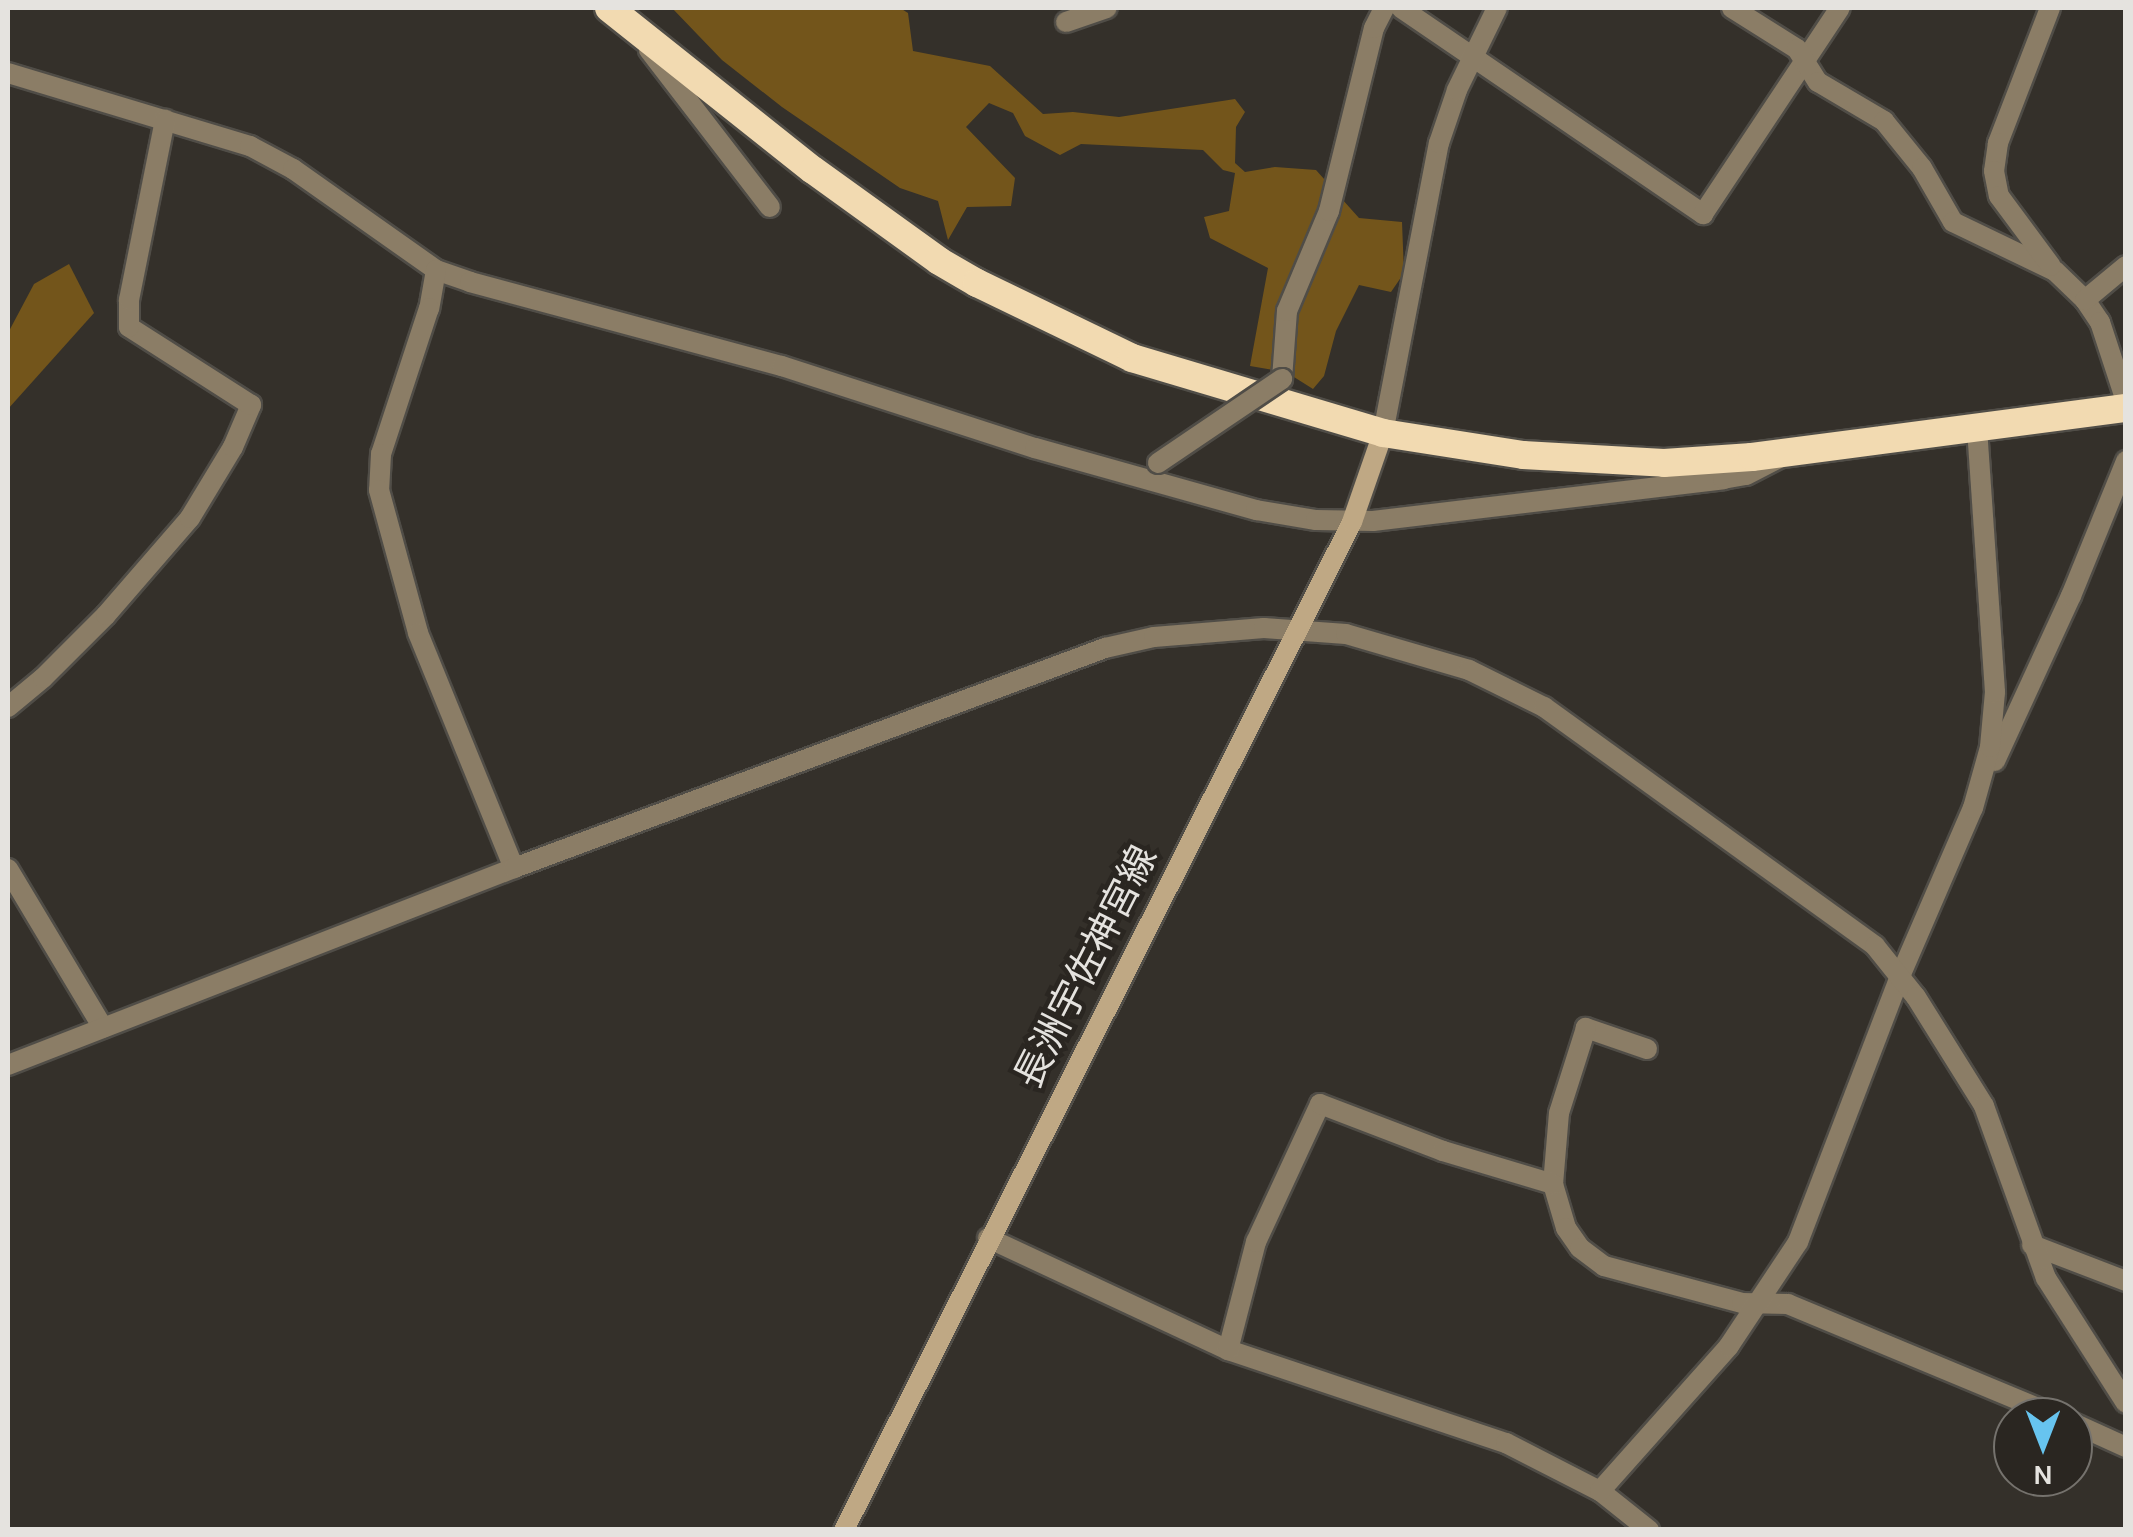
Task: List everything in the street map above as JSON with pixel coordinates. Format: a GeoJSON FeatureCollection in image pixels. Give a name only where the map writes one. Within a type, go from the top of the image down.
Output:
{"type":"FeatureCollection","features":[{"type":"Feature","properties":{"kind":"highway"},"geometry":{"type":"LineString","coordinates":[[619,16],[814,170],[939,262],[977,283],[1132,358],[1383,434],[1480,450],[1615,462],[1705,460],[2126,408]]}},
{"type":"Feature","properties":{"kind":"main road","name":"長洲宇佐神宮線"},"geometry":{"type":"LineString","coordinates":[[844,1530],[1352,522],[1383,434]]}},
{"type":"Feature","properties":{"kind":"street"},"geometry":{"type":"LineString","coordinates":[[1066,22],[1107,8]]}},
{"type":"Feature","properties":{"kind":"street"},"geometry":{"type":"LineString","coordinates":[[1136,476],[1282,379],[1288,311],[1329,211],[1374,28],[1384,8]]}},
{"type":"Feature","properties":{"kind":"street"},"geometry":{"type":"LineString","coordinates":[[1401,8],[1704,214],[1840,8]]}},
{"type":"Feature","properties":{"kind":"street"},"geometry":{"type":"LineString","coordinates":[[1383,434],[1439,143],[1472,58],[1497,8]]}},
{"type":"Feature","properties":{"kind":"street"},"geometry":{"type":"LineString","coordinates":[[1732,8],[1797,49],[1818,82],[1884,121],[1922,168],[1954,222],[2055,271]]}},
{"type":"Feature","properties":{"kind":"street"},"geometry":{"type":"LineString","coordinates":[[2050,8],[1998,143],[1994,171],[1999,196],[2055,271],[2086,300],[2100,322],[2126,400]]}},
{"type":"Feature","properties":{"kind":"street"},"geometry":{"type":"LineString","coordinates":[[619,16],[770,207]]}},
{"type":"Feature","properties":{"kind":"street"},"geometry":{"type":"LineString","coordinates":[[8,73],[250,146],[293,169],[436,270],[782,366],[1256,510],[1352,522],[1734,477],[1794,452]]}},
{"type":"Feature","properties":{"kind":"street"},"geometry":{"type":"LineString","coordinates":[[8,707],[93,628],[190,518],[233,447],[251,405],[128,327],[129,300],[165,120]]}},
{"type":"Feature","properties":{"kind":"street"},"geometry":{"type":"LineString","coordinates":[[2086,300],[2126,266]]}},
{"type":"Feature","properties":{"kind":"street"},"geometry":{"type":"LineString","coordinates":[[436,270],[429,308],[381,454],[379,490],[418,633],[514,868]]}},
{"type":"Feature","properties":{"kind":"street"},"geometry":{"type":"LineString","coordinates":[[1972,808],[1990,747],[1995,692],[1976,427]]}},
{"type":"Feature","properties":{"kind":"street"},"geometry":{"type":"LineString","coordinates":[[1600,1490],[1729,1346],[1812,1213],[1900,974],[2071,596],[2126,461]]}},
{"type":"Feature","properties":{"kind":"street"},"geometry":{"type":"LineString","coordinates":[[8,1066],[514,868],[1105,648],[1208,631],[1296,628],[1346,634],[1431,657],[1506,686],[1544,707],[1849,925],[1900,974],[1984,1106],[2032,1245],[2076,1331],[2126,1403]]}},
{"type":"Feature","properties":{"kind":"street"},"geometry":{"type":"LineString","coordinates":[[8,869],[103,1028]]}},
{"type":"Feature","properties":{"kind":"street"},"geometry":{"type":"LineString","coordinates":[[1648,1049],[1586,1028],[1559,1113],[1553,1184],[1566,1228],[1580,1248],[1604,1266],[1759,1303],[1788,1304],[2012,1397]]}},
{"type":"Feature","properties":{"kind":"street"},"geometry":{"type":"LineString","coordinates":[[1228,1350],[1256,1242],[1320,1104],[1442,1150],[1553,1184]]}},
{"type":"Feature","properties":{"kind":"street"},"geometry":{"type":"LineString","coordinates":[[988,1238],[1228,1350],[1506,1443],[1600,1490],[1649,1530]]}},
{"type":"Feature","properties":{"kind":"street"},"geometry":{"type":"LineString","coordinates":[[2032,1245],[2126,1281]]}},
{"type":"Feature","properties":{"kind":"street"},"geometry":{"type":"LineString","coordinates":[[2093,1432],[2126,1446]]}},
{"type":"Feature","properties":{"kind":"shaded area"},"geometry":{"type":"Polygon","coordinates":[[[672,8],[900,8],[908,13],[913,51],[990,66],[1043,114],[1073,112],[1119,117],[1235,99],[1245,112],[1236,127],[1235,163],[1245,172],[1275,167],[1316,170],[1359,218],[1402,222],[1404,273],[1391,292],[1359,285],[1336,331],[1324,376],[1313,389],[1286,372],[1250,366],[1268,268],[1210,238],[1204,217],[1229,211],[1235,173],[1223,170],[1203,150],[1081,144],[1060,155],[1025,136],[1013,113],[989,103],[966,127],[1015,178],[1011,206],[967,207],[948,240],[938,201],[900,188],[782,107],[722,60],[672,8]]]}},
{"type":"Feature","properties":{"kind":"shaded area"},"geometry":{"type":"Polygon","coordinates":[[[69,264],[94,313],[8,409],[8,333],[34,284],[69,264]]]}}]}
